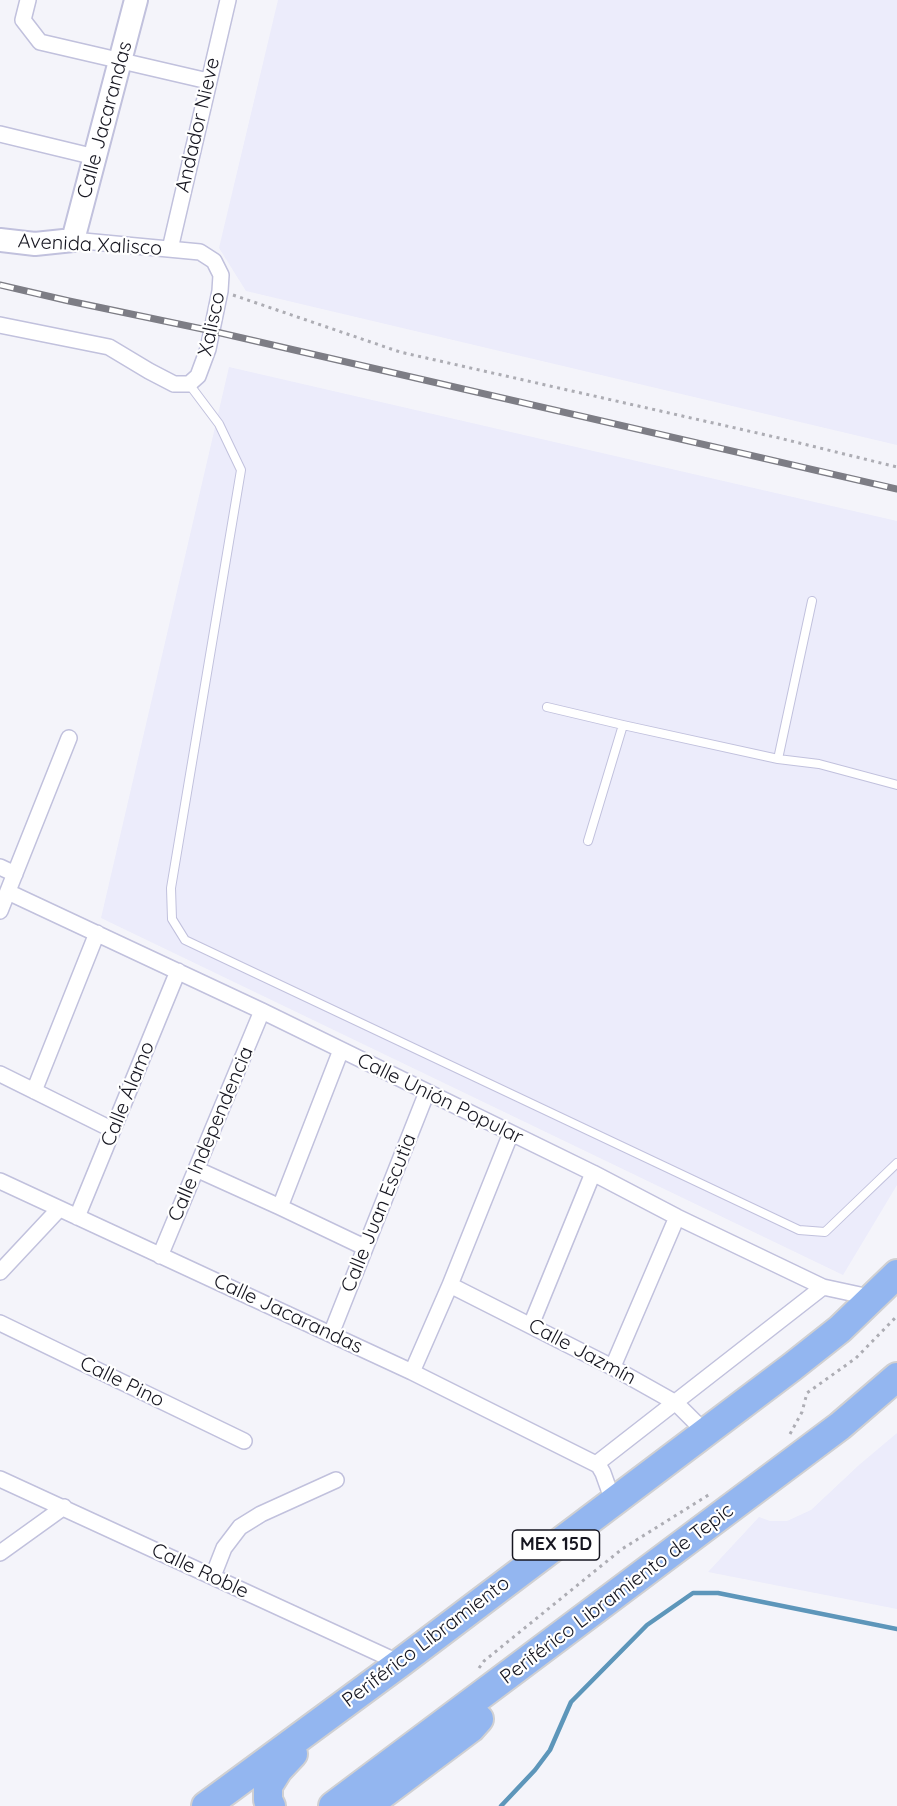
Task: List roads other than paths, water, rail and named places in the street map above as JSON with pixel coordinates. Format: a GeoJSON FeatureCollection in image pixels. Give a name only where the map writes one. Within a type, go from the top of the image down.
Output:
{"type":"FeatureCollection","features":[{"type":"Feature","properties":{"kind":"highway","name":"Periférico Libramiento"},"geometry":{"type":"LineString","coordinates":[[206,1806],[399,1664],[824,1342],[874,1298],[897,1274]]}},
{"type":"Feature","properties":{"kind":"highway","name":"Periférico Libramiento de Tepic"},"geometry":{"type":"LineString","coordinates":[[333,1806],[364,1795],[376,1775],[840,1426],[897,1377]]}},
{"type":"Feature","properties":{"kind":"highway"},"geometry":{"type":"LineString","coordinates":[[271,1806],[267,1793],[272,1779],[319,1722]]}},
{"type":"Feature","properties":{"kind":"highway"},"geometry":{"type":"LineString","coordinates":[[313,1806],[364,1795]]}},
{"type":"Feature","properties":{"kind":"street"},"geometry":{"type":"LineString","coordinates":[[28,0],[23,20],[40,42],[208,81]]}},
{"type":"Feature","properties":{"kind":"street","name":"Calle Jacarandas"},"geometry":{"type":"LineString","coordinates":[[73,240],[136,0]]}},
{"type":"Feature","properties":{"kind":"street","name":"Andador Nieve"},"geometry":{"type":"LineString","coordinates":[[170,249],[228,0]]}},
{"type":"Feature","properties":{"kind":"street"},"geometry":{"type":"LineString","coordinates":[[0,134],[95,157]]}},
{"type":"Feature","properties":{"kind":"street","name":"Avenida Xalisco"},"geometry":{"type":"LineString","coordinates":[[0,240],[35,244],[73,240],[170,249],[200,252],[214,261]]}},
{"type":"Feature","properties":{"kind":"street","name":"Xalisco"},"geometry":{"type":"LineString","coordinates":[[189,384],[198,376],[204,361],[220,291],[222,275],[214,261]]}},
{"type":"Feature","properties":{"kind":"street"},"geometry":{"type":"LineString","coordinates":[[0,325],[109,347],[174,384],[189,384]]}},
{"type":"Feature","properties":{"kind":"street"},"geometry":{"type":"LineString","coordinates":[[0,911],[69,738]]}},
{"type":"Feature","properties":{"kind":"street"},"geometry":{"type":"LineString","coordinates":[[0,867],[15,874]]}},
{"type":"Feature","properties":{"kind":"street","name":"Calle Unión Popular"},"geometry":{"type":"LineString","coordinates":[[8,892],[262,1011],[823,1287],[874,1298]]}},
{"type":"Feature","properties":{"kind":"street"},"geometry":{"type":"LineString","coordinates":[[34,1091],[97,933]]}},
{"type":"Feature","properties":{"kind":"street","name":"Calle Álamo"},"geometry":{"type":"LineString","coordinates":[[77,1217],[178,971]]}},
{"type":"Feature","properties":{"kind":"street","name":"Calle Independencia"},"geometry":{"type":"LineString","coordinates":[[160,1256],[262,1011]]}},
{"type":"Feature","properties":{"kind":"street"},"geometry":{"type":"LineString","coordinates":[[280,1207],[341,1050]]}},
{"type":"Feature","properties":{"kind":"street"},"geometry":{"type":"LineString","coordinates":[[0,1074],[113,1130]]}},
{"type":"Feature","properties":{"kind":"street","name":"Calle Juan Escutia"},"geometry":{"type":"LineString","coordinates":[[331,1334],[427,1092]]}},
{"type":"Feature","properties":{"kind":"street"},"geometry":{"type":"LineString","coordinates":[[412,1372],[450,1285],[510,1133]]}},
{"type":"Feature","properties":{"kind":"street"},"geometry":{"type":"LineString","coordinates":[[196,1169],[364,1247]]}},
{"type":"Feature","properties":{"kind":"street"},"geometry":{"type":"LineString","coordinates":[[531,1325],[593,1173]]}},
{"type":"Feature","properties":{"kind":"street","name":"Calle Jacarandas"},"geometry":{"type":"LineString","coordinates":[[0,1181],[412,1372],[596,1464]]}},
{"type":"Feature","properties":{"kind":"street"},"geometry":{"type":"LineString","coordinates":[[0,1272],[59,1209]]}},
{"type":"Feature","properties":{"kind":"street"},"geometry":{"type":"LineString","coordinates":[[612,1366],[615,1364],[677,1217]]}},
{"type":"Feature","properties":{"kind":"street","name":"Calle Jazmín"},"geometry":{"type":"LineString","coordinates":[[450,1285],[612,1366],[676,1403],[705,1432]]}},
{"type":"Feature","properties":{"kind":"street"},"geometry":{"type":"LineString","coordinates":[[613,1501],[603,1473],[596,1464],[823,1287]]}},
{"type":"Feature","properties":{"kind":"street","name":"Calle Pino"},"geometry":{"type":"LineString","coordinates":[[0,1323],[244,1441]]}},
{"type":"Feature","properties":{"kind":"street","name":"Calle Roble"},"geometry":{"type":"LineString","coordinates":[[0,1479],[399,1664]]}},
{"type":"Feature","properties":{"kind":"street"},"geometry":{"type":"LineString","coordinates":[[213,1576],[224,1548],[240,1527],[261,1514],[336,1480]]}},
{"type":"Feature","properties":{"kind":"street"},"geometry":{"type":"LineString","coordinates":[[0,1553],[64,1507]]}},
{"type":"Feature","properties":{"kind":"lane"},"geometry":{"type":"LineString","coordinates":[[189,384],[219,424],[241,470],[171,888],[172,919],[185,940],[799,1230],[825,1232],[897,1163]]}},
{"type":"Feature","properties":{"kind":"lane"},"geometry":{"type":"LineString","coordinates":[[778,759],[812,601]]}},
{"type":"Feature","properties":{"kind":"lane"},"geometry":{"type":"LineString","coordinates":[[547,707],[778,759],[819,764],[897,785]]}},
{"type":"Feature","properties":{"kind":"lane"},"geometry":{"type":"LineString","coordinates":[[588,841],[622,725]]}},
{"type":"Feature","properties":{"kind":"waterway"},"geometry":{"type":"LineString","coordinates":[[501,1806],[535,1770],[550,1750],[571,1702],[647,1625],[693,1593],[718,1593],[897,1629]]}},
{"type":"Feature","properties":{"kind":"railway"},"geometry":{"type":"LineString","coordinates":[[0,285],[212,331],[897,489]]}}]}
